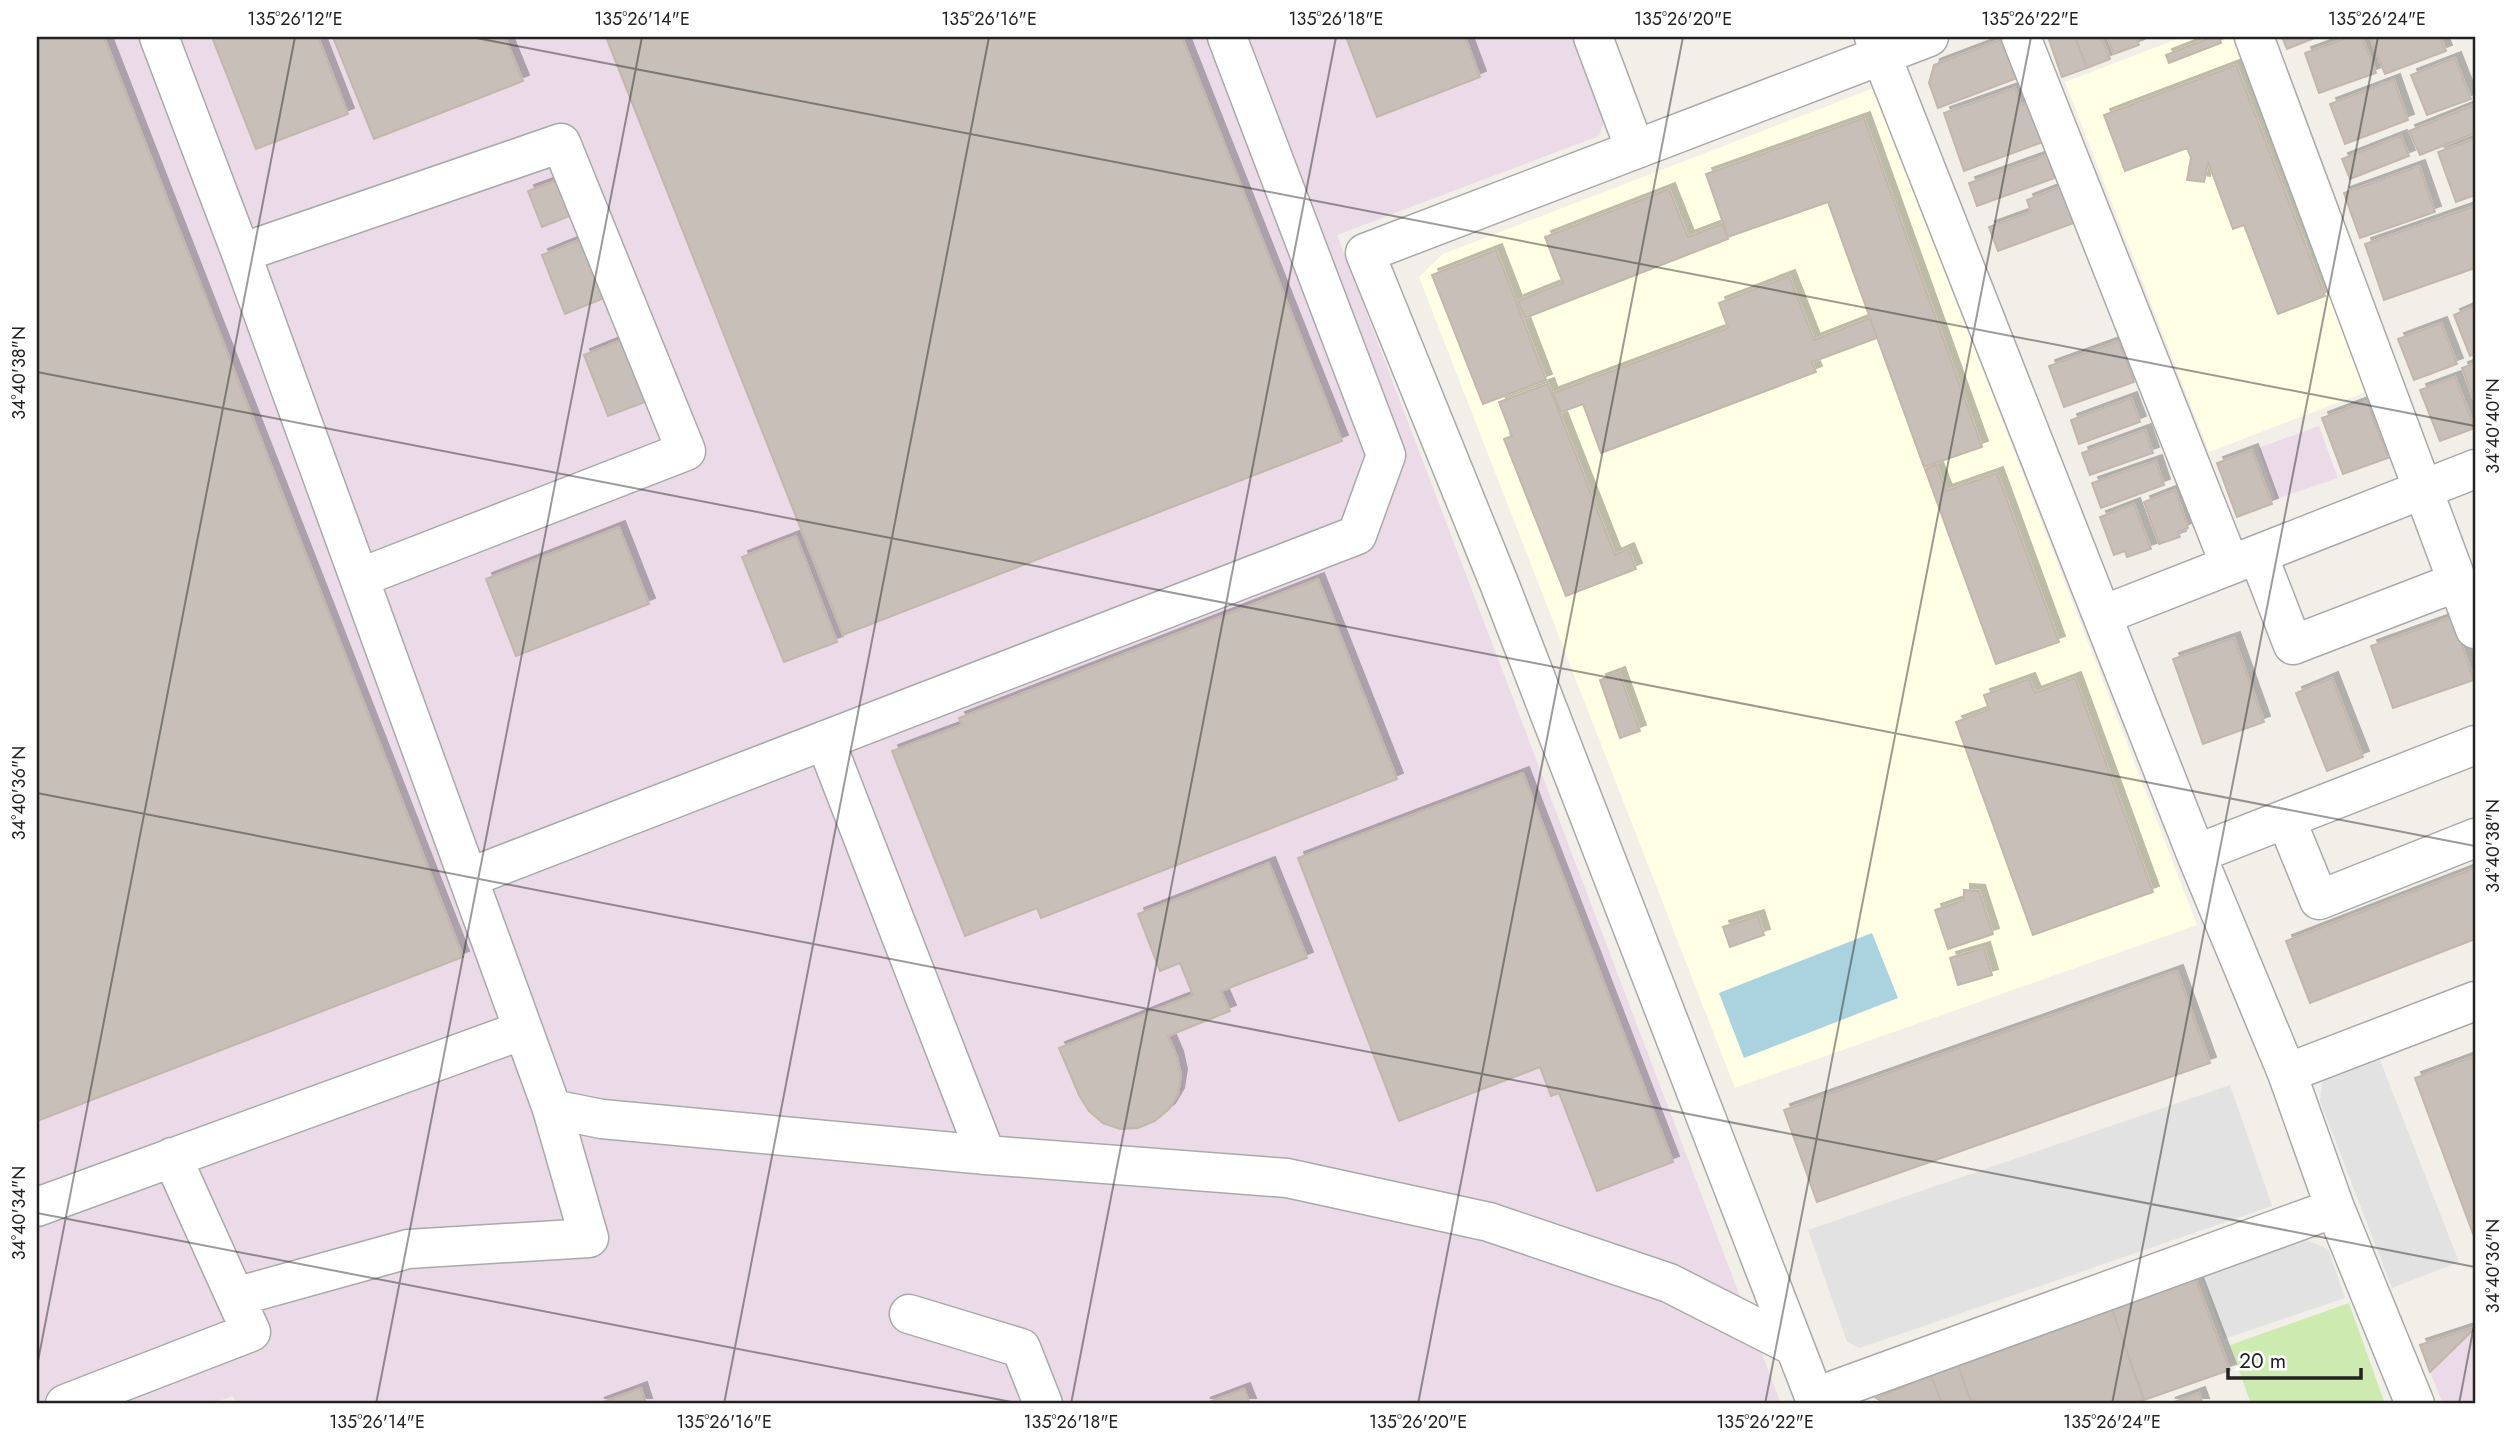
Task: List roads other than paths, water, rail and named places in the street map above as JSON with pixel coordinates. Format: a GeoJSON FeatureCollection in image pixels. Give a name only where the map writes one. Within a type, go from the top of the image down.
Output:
{"type":"FeatureCollection","features":[{"type":"Feature","properties":{"kind":"street"},"geometry":{"type":"LineString","coordinates":[[159,37],[241,253],[552,1110],[589,1238],[408,1249],[235,1297]]}},
{"type":"Feature","properties":{"kind":"street"},"geometry":{"type":"LineString","coordinates":[[468,878],[1357,535],[1386,455],[1227,37]]}},
{"type":"Feature","properties":{"kind":"street"},"geometry":{"type":"LineString","coordinates":[[1593,37],[1635,149]]}},
{"type":"Feature","properties":{"kind":"street"},"geometry":{"type":"LineString","coordinates":[[1929,37],[1877,46],[1635,149],[1365,253],[1499,583],[1816,1401],[2335,1208]]}},
{"type":"Feature","properties":{"kind":"street"},"geometry":{"type":"LineString","coordinates":[[2021,37],[2244,560],[2292,645],[2457,582]]}},
{"type":"Feature","properties":{"kind":"street"},"geometry":{"type":"LineString","coordinates":[[2254,37],[2475,629]]}},
{"type":"Feature","properties":{"kind":"street"},"geometry":{"type":"LineString","coordinates":[[1877,46],[2196,854],[2287,1073],[2335,1208],[2415,1404]]}},
{"type":"Feature","properties":{"kind":"street"},"geometry":{"type":"LineString","coordinates":[[241,253],[561,143],[686,451],[359,578]]}},
{"type":"Feature","properties":{"kind":"street"},"geometry":{"type":"LineString","coordinates":[[2103,615],[2475,469]]}},
{"type":"Feature","properties":{"kind":"street"},"geometry":{"type":"LineString","coordinates":[[825,740],[986,1155]]}},
{"type":"Feature","properties":{"kind":"street"},"geometry":{"type":"LineString","coordinates":[[2196,854],[2475,745]]}},
{"type":"Feature","properties":{"kind":"street"},"geometry":{"type":"LineString","coordinates":[[2286,819],[2319,900],[2475,838]]}},
{"type":"Feature","properties":{"kind":"street"},"geometry":{"type":"LineString","coordinates":[[2287,1073],[2475,1001]]}},
{"type":"Feature","properties":{"kind":"street"},"geometry":{"type":"LineString","coordinates":[[37,1207],[523,1030]]}},
{"type":"Feature","properties":{"kind":"street"},"geometry":{"type":"LineString","coordinates":[[552,1110],[602,1119],[986,1155],[1287,1178],[1489,1222],[1669,1283],[1796,1348]]}},
{"type":"Feature","properties":{"kind":"street"},"geometry":{"type":"LineString","coordinates":[[65,1404],[251,1332],[172,1157]]}},
{"type":"Feature","properties":{"kind":"street"},"geometry":{"type":"LineString","coordinates":[[909,1314],[1021,1348],[1043,1404]]}},
{"type":"Feature","properties":{"kind":"water"},"geometry":{"type":"Polygon","coordinates":[[[1872,933],[1898,998],[1744,1058],[1719,993],[1872,933]]]}}]}
